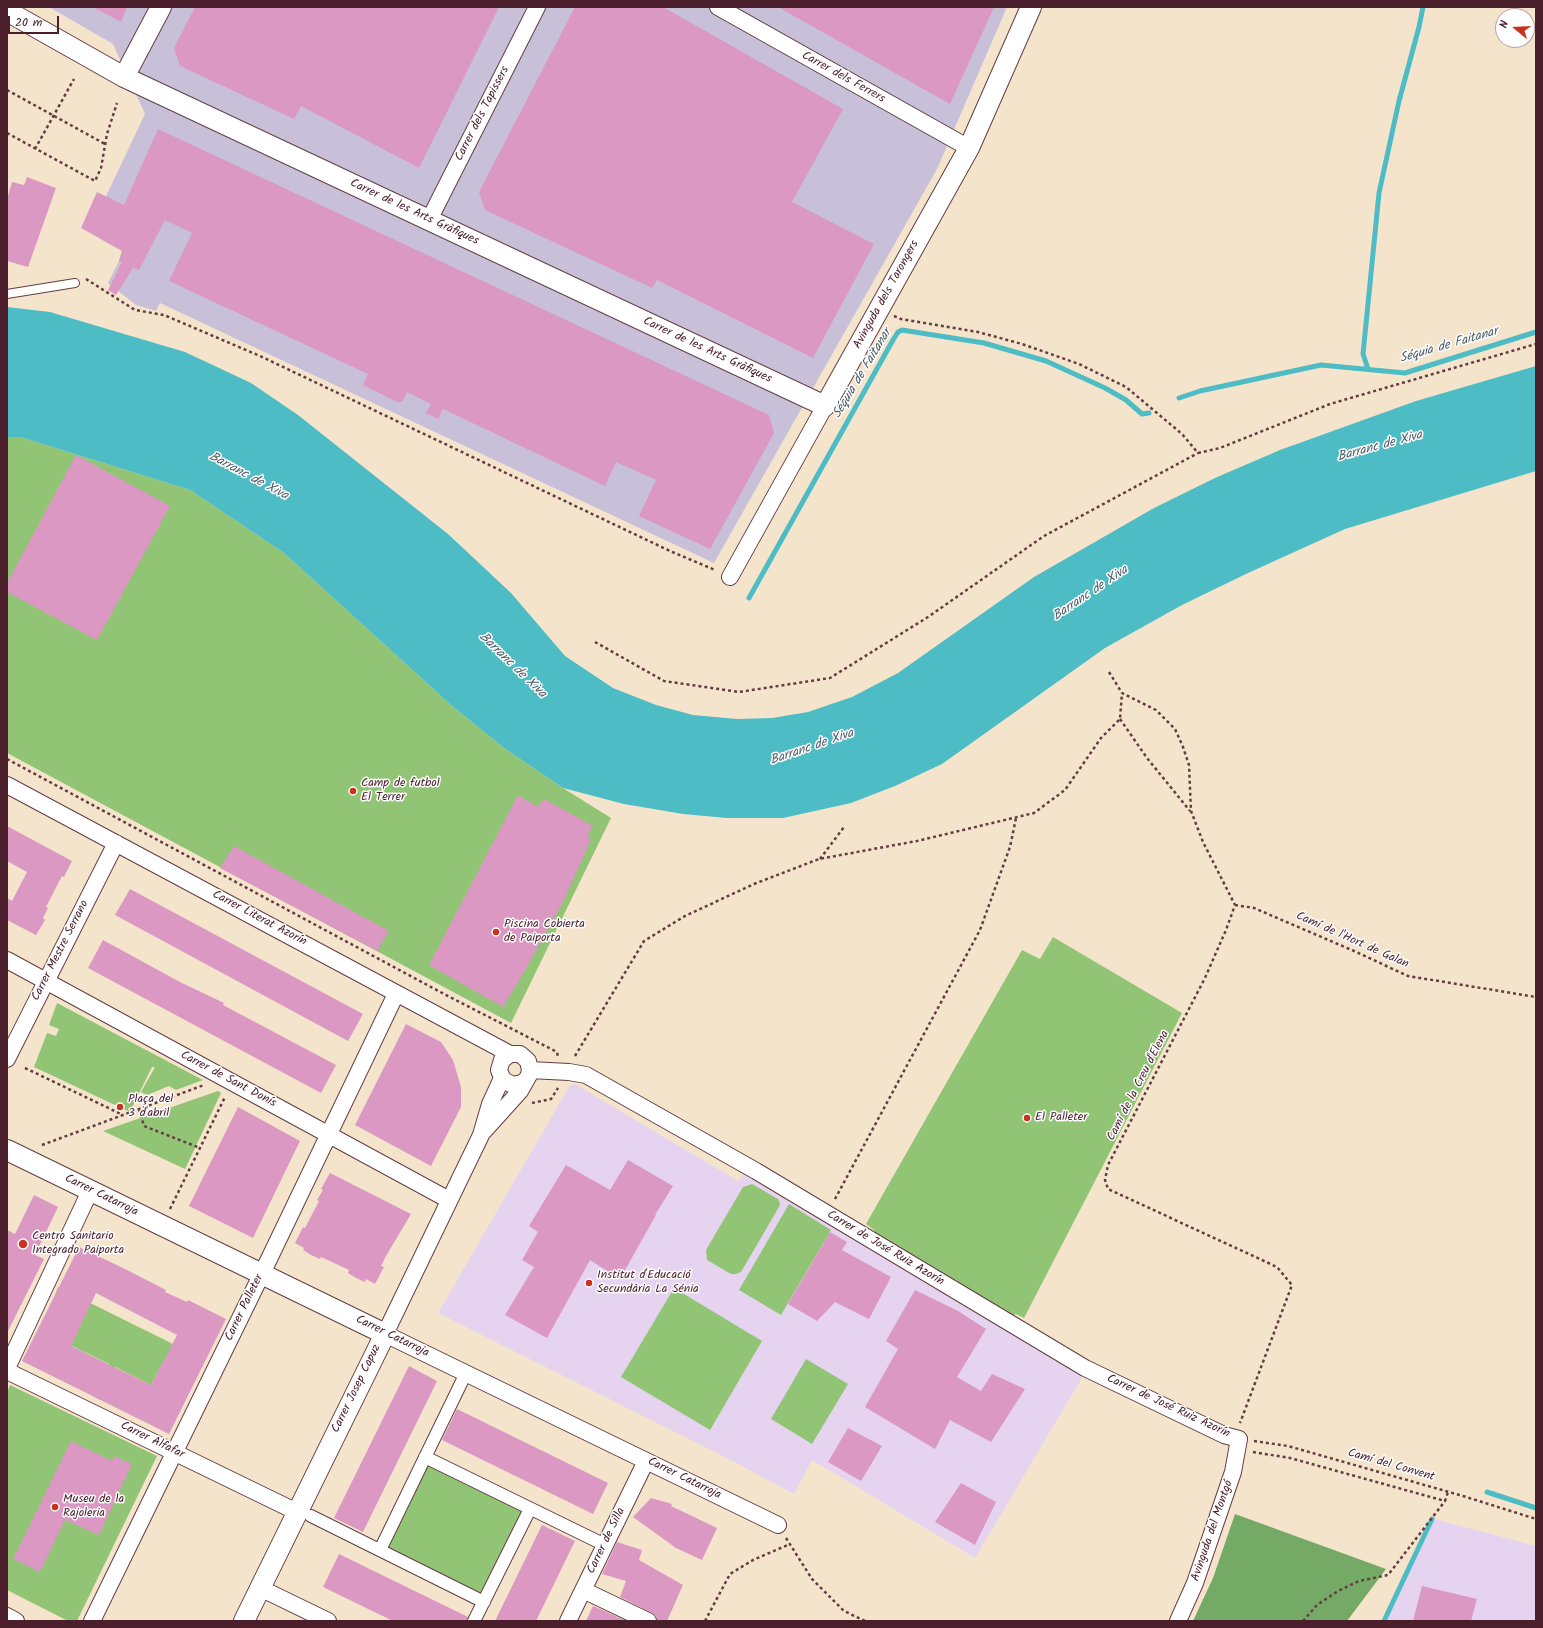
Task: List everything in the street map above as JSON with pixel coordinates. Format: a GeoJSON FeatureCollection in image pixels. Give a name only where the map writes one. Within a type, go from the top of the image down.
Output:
{"type":"FeatureCollection","features":[{"type":"Feature","properties":{"kind":"street"},"geometry":{"type":"LineString","coordinates":[[124,77],[161,7]]}},
{"type":"Feature","properties":{"kind":"street","name":"Carrer dels Tapissers"},"geometry":{"type":"LineString","coordinates":[[429,220],[536,7]]}},
{"type":"Feature","properties":{"kind":"street","name":"Carrer dels Ferrers"},"geometry":{"type":"LineString","coordinates":[[718,7],[969,148]]}},
{"type":"Feature","properties":{"kind":"street","name":"Avinguda dels Tarongers"},"geometry":{"type":"LineString","coordinates":[[730,577],[969,148],[1032,7]]}},
{"type":"Feature","properties":{"kind":"street","name":"Carrer de les Arts Gràfiques"},"geometry":{"type":"LineString","coordinates":[[7,11],[124,77],[825,406]]}},
{"type":"Feature","properties":{"kind":"street","name":"Carrer Literat Azorín"},"geometry":{"type":"LineString","coordinates":[[7,785],[510,1054]]}},
{"type":"Feature","properties":{"kind":"street","name":"Carrer Mestre Serrano"},"geometry":{"type":"LineString","coordinates":[[7,1059],[116,843]]}},
{"type":"Feature","properties":{"kind":"street","name":"Carrer de Sant Donís"},"geometry":{"type":"LineString","coordinates":[[7,960],[449,1200]]}},
{"type":"Feature","properties":{"kind":"street","name":"Carrer Palleter"},"geometry":{"type":"LineString","coordinates":[[92,1621],[262,1274],[396,994]]}},
{"type":"Feature","properties":{"kind":"street"},"geometry":{"type":"LineString","coordinates":[[510,1054],[520,1054],[525,1057],[530,1066],[528,1075],[518,1084],[514,1085],[505,1081],[499,1070],[502,1060],[510,1054]]}},
{"type":"Feature","properties":{"kind":"street","name":"Carrer de José Ruiz Azorín"},"geometry":{"type":"LineString","coordinates":[[528,1075],[565,1072],[586,1076],[756,1171],[1086,1368],[1224,1435],[1239,1438]]}},
{"type":"Feature","properties":{"kind":"street","name":"Carrer Josep Capuz"},"geometry":{"type":"LineString","coordinates":[[481,1135],[520,1092],[528,1075]]}},
{"type":"Feature","properties":{"kind":"street","name":"Carrer Josep Capuz"},"geometry":{"type":"LineString","coordinates":[[244,1621],[260,1588],[304,1514],[385,1334],[481,1135],[490,1104],[502,1078]]}},
{"type":"Feature","properties":{"kind":"street","name":"Carrer Catarroja"},"geometry":{"type":"LineString","coordinates":[[7,1150],[778,1525]]}},
{"type":"Feature","properties":{"kind":"street"},"geometry":{"type":"LineString","coordinates":[[7,1369],[90,1191]]}},
{"type":"Feature","properties":{"kind":"street","name":"Carrer Alfafar"},"geometry":{"type":"LineString","coordinates":[[7,1369],[174,1452],[304,1514]]}},
{"type":"Feature","properties":{"kind":"street"},"geometry":{"type":"LineString","coordinates":[[380,1550],[466,1373]]}},
{"type":"Feature","properties":{"kind":"street","name":"Avinguda del Montgó"},"geometry":{"type":"LineString","coordinates":[[1178,1621],[1195,1583],[1233,1472],[1239,1438]]}},
{"type":"Feature","properties":{"kind":"street"},"geometry":{"type":"LineString","coordinates":[[425,1457],[605,1545]]}},
{"type":"Feature","properties":{"kind":"street","name":"Carrer de Silla"},"geometry":{"type":"LineString","coordinates":[[568,1621],[646,1461]]}},
{"type":"Feature","properties":{"kind":"street"},"geometry":{"type":"LineString","coordinates":[[474,1621],[530,1509]]}},
{"type":"Feature","properties":{"kind":"street"},"geometry":{"type":"LineString","coordinates":[[304,1514],[484,1602]]}},
{"type":"Feature","properties":{"kind":"street"},"geometry":{"type":"LineString","coordinates":[[260,1588],[328,1621]]}},
{"type":"Feature","properties":{"kind":"street"},"geometry":{"type":"LineString","coordinates":[[583,1590],[648,1621]]}},
{"type":"Feature","properties":{"kind":"street"},"geometry":{"type":"LineString","coordinates":[[7,1616],[16,1621]]}},
{"type":"Feature","properties":{"kind":"lane"},"geometry":{"type":"LineString","coordinates":[[7,294],[75,283]]}},
{"type":"Feature","properties":{"kind":"path"},"geometry":{"type":"LineString","coordinates":[[35,148],[74,79]]}},
{"type":"Feature","properties":{"kind":"path"},"geometry":{"type":"LineString","coordinates":[[7,90],[105,144]]}},
{"type":"Feature","properties":{"kind":"path"},"geometry":{"type":"LineString","coordinates":[[7,133],[95,181],[101,168],[105,144],[116,103]]}},
{"type":"Feature","properties":{"kind":"path"},"geometry":{"type":"LineString","coordinates":[[75,283],[86,278],[134,310],[164,315],[260,356],[656,544],[730,577]]}},
{"type":"Feature","properties":{"kind":"path"},"geometry":{"type":"LineString","coordinates":[[878,310],[901,319],[978,332],[1015,342],[1079,364],[1126,387],[1182,434],[1198,454]]}},
{"type":"Feature","properties":{"kind":"path"},"geometry":{"type":"LineString","coordinates":[[595,642],[664,681],[739,692],[830,678],[928,618],[1044,536],[1198,454],[1220,448],[1330,404],[1536,344]]}},
{"type":"Feature","properties":{"kind":"path"},"geometry":{"type":"LineString","coordinates":[[1109,672],[1122,692],[1156,710],[1175,729],[1189,765],[1191,811]]}},
{"type":"Feature","properties":{"kind":"path"},"geometry":{"type":"LineString","coordinates":[[1122,692],[1120,719],[1147,758],[1191,811],[1203,842],[1235,905]]}},
{"type":"Feature","properties":{"kind":"path"},"geometry":{"type":"LineString","coordinates":[[565,1072],[644,942],[685,916],[754,884],[819,859],[917,841],[1034,813],[1065,790],[1101,738],[1120,719]]}},
{"type":"Feature","properties":{"kind":"path"},"geometry":{"type":"LineString","coordinates":[[7,759],[385,963],[502,1024]]}},
{"type":"Feature","properties":{"kind":"path"},"geometry":{"type":"LineString","coordinates":[[826,1214],[980,930],[1010,847],[1016,818]]}},
{"type":"Feature","properties":{"kind":"path"},"geometry":{"type":"LineString","coordinates":[[819,859],[844,827]]}},
{"type":"Feature","properties":{"kind":"path","name":"Camí de l'Hort de Galan"},"geometry":{"type":"LineString","coordinates":[[1235,905],[1254,908],[1354,950],[1408,976],[1536,997]]}},
{"type":"Feature","properties":{"kind":"path","name":"Camí de la Creu d'Elena"},"geometry":{"type":"LineString","coordinates":[[1235,905],[1205,978],[1108,1165],[1105,1180],[1108,1189],[1277,1267],[1292,1285],[1238,1426],[1239,1438]]}},
{"type":"Feature","properties":{"kind":"path"},"geometry":{"type":"LineString","coordinates":[[25,1068],[123,1115]]}},
{"type":"Feature","properties":{"kind":"path"},"geometry":{"type":"LineString","coordinates":[[42,1145],[212,1083]]}},
{"type":"Feature","properties":{"kind":"path"},"geometry":{"type":"LineString","coordinates":[[170,1210],[228,1091]]}},
{"type":"Feature","properties":{"kind":"path"},"geometry":{"type":"LineString","coordinates":[[139,1109],[144,1126],[200,1148]]}},
{"type":"Feature","properties":{"kind":"path","name":"Camí del Convent"},"geometry":{"type":"LineString","coordinates":[[1239,1438],[1288,1446],[1536,1519]]}},
{"type":"Feature","properties":{"kind":"path"},"geometry":{"type":"LineString","coordinates":[[1249,1452],[1290,1458],[1445,1501]]}},
{"type":"Feature","properties":{"kind":"path"},"geometry":{"type":"LineString","coordinates":[[1303,1621],[1317,1605],[1338,1591],[1359,1581],[1388,1575],[1445,1501],[1448,1492]]}},
{"type":"Feature","properties":{"kind":"path"},"geometry":{"type":"LineString","coordinates":[[778,1525],[812,1579],[844,1611],[865,1621]]}},
{"type":"Feature","properties":{"kind":"path"},"geometry":{"type":"LineString","coordinates":[[705,1621],[730,1574],[753,1560],[790,1544]]}},
{"type":"Feature","properties":{"kind":"shaded area"},"geometry":{"type":"Polygon","coordinates":[[[49,7],[1007,7],[937,169],[714,563],[160,303],[156,311],[136,305],[108,283],[119,261],[122,251],[106,196],[145,114],[113,44],[49,7]]]}},
{"type":"Feature","properties":{"kind":"shaded area"},"geometry":{"type":"Polygon","coordinates":[[[575,1084],[738,1181],[744,1175],[1083,1376],[975,1558],[812,1460],[794,1494],[723,1456],[438,1313],[570,1085],[575,1084]]]}},
{"type":"Feature","properties":{"kind":"shaded area"},"geometry":{"type":"Polygon","coordinates":[[[1434,1519],[1536,1546],[1536,1621],[1387,1621],[1434,1519]]]}},
{"type":"Feature","properties":{"kind":"green space"},"geometry":{"type":"Polygon","coordinates":[[[7,437],[20,437],[190,490],[284,553],[452,706],[504,748],[611,818],[511,1023],[7,753],[7,437]]]}},
{"type":"Feature","properties":{"kind":"green space","name":"El Palleter"},"geometry":{"type":"Polygon","coordinates":[[[1053,937],[1182,1013],[1024,1318],[1016,1314],[1009,1317],[875,1236],[874,1230],[866,1224],[1022,950],[1040,959],[1053,937]]]}},
{"type":"Feature","properties":{"kind":"green space"},"geometry":{"type":"Polygon","coordinates":[[[57,1003],[203,1080],[176,1090],[169,1086],[147,1095],[141,1092],[155,1067],[152,1067],[130,1112],[34,1067],[47,1033],[56,1036],[59,1029],[49,1025],[57,1003]]]}},
{"type":"Feature","properties":{"kind":"green space"},"geometry":{"type":"Polygon","coordinates":[[[218,1091],[221,1093],[185,1169],[103,1131],[218,1091]]]}},
{"type":"Feature","properties":{"kind":"green space"},"geometry":{"type":"Polygon","coordinates":[[[752,1184],[778,1199],[780,1203],[741,1272],[731,1274],[707,1260],[706,1250],[743,1187],[752,1184]]]}},
{"type":"Feature","properties":{"kind":"green space"},"geometry":{"type":"Polygon","coordinates":[[[789,1204],[831,1230],[781,1315],[739,1290],[789,1204]]]}},
{"type":"Feature","properties":{"kind":"green space"},"geometry":{"type":"Polygon","coordinates":[[[58,1287],[173,1344],[151,1385],[115,1367],[100,1400],[93,1396],[109,1364],[53,1337],[87,1310],[55,1295],[58,1287]]]}},
{"type":"Feature","properties":{"kind":"green space"},"geometry":{"type":"Polygon","coordinates":[[[674,1288],[762,1341],[710,1430],[621,1377],[674,1288]]]}},
{"type":"Feature","properties":{"kind":"green space"},"geometry":{"type":"Polygon","coordinates":[[[806,1359],[848,1384],[812,1444],[771,1419],[806,1359]]]}},
{"type":"Feature","properties":{"kind":"green space"},"geometry":{"type":"Polygon","coordinates":[[[10,1385],[157,1456],[77,1621],[68,1621],[7,1590],[7,1392],[10,1385]]]}},
{"type":"Feature","properties":{"kind":"green space"},"geometry":{"type":"Polygon","coordinates":[[[427,1462],[525,1510],[483,1597],[384,1549],[427,1462]]]}},
{"type":"Feature","properties":{"kind":"green space"},"geometry":{"type":"Polygon","coordinates":[[[1235,1514],[1386,1569],[1347,1621],[1193,1621],[1213,1578],[1235,1514]]]}},
{"type":"Feature","properties":{"kind":"water","name":"Barranc de Xiva"},"geometry":{"type":"Polygon","coordinates":[[[7,307],[50,312],[185,352],[251,383],[298,415],[448,534],[511,593],[565,656],[613,688],[656,705],[693,715],[737,719],[772,718],[808,712],[852,697],[898,673],[1034,577],[1154,508],[1215,478],[1280,450],[1416,401],[1536,366],[1536,471],[1345,529],[1182,605],[1105,648],[942,764],[895,786],[851,803],[783,818],[727,818],[683,814],[624,804],[563,788],[504,748],[452,706],[284,553],[190,490],[20,437],[7,437],[7,307]]]}},
{"type":"Feature","properties":{"kind":"building"},"geometry":{"type":"Polygon","coordinates":[[[93,7],[127,7],[121,22],[93,7]]]}},
{"type":"Feature","properties":{"kind":"building"},"geometry":{"type":"Polygon","coordinates":[[[195,7],[499,7],[419,168],[301,106],[294,119],[180,66],[174,48],[195,7]]]}},
{"type":"Feature","properties":{"kind":"building"},"geometry":{"type":"Polygon","coordinates":[[[575,7],[663,7],[843,109],[792,202],[874,244],[813,358],[657,280],[652,288],[485,210],[479,192],[575,7]]]}},
{"type":"Feature","properties":{"kind":"building"},"geometry":{"type":"Polygon","coordinates":[[[778,7],[994,7],[950,104],[778,7]]]}},
{"type":"Feature","properties":{"kind":"building"},"geometry":{"type":"Polygon","coordinates":[[[158,129],[769,415],[774,433],[710,549],[639,516],[656,480],[616,462],[605,486],[443,409],[438,419],[426,413],[431,404],[407,392],[402,402],[397,402],[363,385],[368,374],[169,281],[192,233],[165,220],[139,270],[133,268],[116,295],[108,290],[122,262],[119,261],[122,251],[81,228],[97,192],[124,205],[158,129]]]}},
{"type":"Feature","properties":{"kind":"building"},"geometry":{"type":"Polygon","coordinates":[[[27,177],[56,188],[28,267],[7,261],[7,199],[12,182],[24,185],[27,177]]]}},
{"type":"Feature","properties":{"kind":"building"},"geometry":{"type":"Polygon","coordinates":[[[76,455],[170,506],[97,640],[7,592],[7,583],[76,455]]]}},
{"type":"Feature","properties":{"kind":"building","name":"Piscina Cobierta de Paiporta"},"geometry":{"type":"Polygon","coordinates":[[[518,795],[538,807],[544,799],[593,826],[587,835],[591,839],[564,900],[503,1007],[429,965],[518,795]]]}},
{"type":"Feature","properties":{"kind":"building"},"geometry":{"type":"Polygon","coordinates":[[[7,826],[72,861],[64,877],[62,876],[46,907],[48,908],[43,918],[45,920],[36,935],[7,920],[7,898],[12,901],[27,872],[7,861],[7,826]]]}},
{"type":"Feature","properties":{"kind":"building"},"geometry":{"type":"Polygon","coordinates":[[[234,846],[389,931],[377,951],[220,868],[234,846]]]}},
{"type":"Feature","properties":{"kind":"building"},"geometry":{"type":"Polygon","coordinates":[[[130,889],[363,1014],[348,1041],[115,915],[130,889]]]}},
{"type":"Feature","properties":{"kind":"building"},"geometry":{"type":"Polygon","coordinates":[[[103,940],[180,982],[224,1003],[223,1005],[336,1065],[321,1093],[88,968],[103,940]]]}},
{"type":"Feature","properties":{"kind":"building"},"geometry":{"type":"Polygon","coordinates":[[[406,1024],[441,1042],[453,1060],[461,1087],[461,1107],[431,1166],[355,1125],[406,1024]]]}},
{"type":"Feature","properties":{"kind":"building"},"geometry":{"type":"Polygon","coordinates":[[[238,1107],[300,1141],[253,1238],[189,1206],[238,1107]]]}},
{"type":"Feature","properties":{"kind":"building"},"geometry":{"type":"Polygon","coordinates":[[[628,1160],[673,1186],[655,1215],[620,1279],[590,1260],[547,1338],[505,1315],[534,1267],[522,1260],[538,1232],[529,1226],[566,1165],[610,1190],[628,1160]]]}},
{"type":"Feature","properties":{"kind":"building"},"geometry":{"type":"Polygon","coordinates":[[[330,1173],[411,1214],[386,1256],[381,1266],[384,1267],[375,1284],[366,1279],[365,1282],[356,1278],[348,1273],[349,1270],[321,1257],[320,1259],[311,1255],[303,1250],[304,1248],[295,1243],[303,1227],[305,1228],[319,1201],[317,1200],[323,1190],[321,1189],[330,1173]]]}},
{"type":"Feature","properties":{"kind":"building","name":"Centro Sanitario Integrado Paiporta"},"geometry":{"type":"Polygon","coordinates":[[[34,1195],[58,1207],[35,1255],[44,1259],[7,1333],[7,1230],[15,1234],[34,1195]]]}},
{"type":"Feature","properties":{"kind":"building"},"geometry":{"type":"Polygon","coordinates":[[[830,1232],[847,1242],[842,1250],[891,1277],[869,1319],[835,1302],[817,1321],[788,1304],[830,1232]]]}},
{"type":"Feature","properties":{"kind":"building"},"geometry":{"type":"Polygon","coordinates":[[[79,1247],[166,1290],[165,1292],[187,1302],[188,1300],[226,1319],[169,1434],[22,1361],[79,1247]],[[96,1293],[71,1346],[151,1385],[177,1335],[96,1293]]]}},
{"type":"Feature","properties":{"kind":"building"},"geometry":{"type":"Polygon","coordinates":[[[915,1290],[958,1311],[986,1329],[957,1377],[981,1391],[992,1374],[1025,1389],[991,1442],[950,1420],[935,1449],[865,1407],[898,1349],[886,1341],[915,1290]]]}},
{"type":"Feature","properties":{"kind":"building"},"geometry":{"type":"Polygon","coordinates":[[[409,1366],[437,1381],[363,1532],[334,1518],[409,1366]]]}},
{"type":"Feature","properties":{"kind":"building"},"geometry":{"type":"Polygon","coordinates":[[[457,1409],[608,1483],[593,1514],[442,1440],[457,1409]]]}},
{"type":"Feature","properties":{"kind":"building"},"geometry":{"type":"Polygon","coordinates":[[[848,1428],[882,1446],[861,1481],[828,1462],[848,1428]]]}},
{"type":"Feature","properties":{"kind":"building"},"geometry":{"type":"Polygon","coordinates":[[[71,1441],[112,1461],[114,1456],[132,1464],[99,1535],[65,1520],[40,1572],[13,1559],[71,1441]]]}},
{"type":"Feature","properties":{"kind":"building"},"geometry":{"type":"Polygon","coordinates":[[[961,1483],[996,1502],[975,1545],[935,1522],[961,1483]]]}},
{"type":"Feature","properties":{"kind":"building"},"geometry":{"type":"Polygon","coordinates":[[[651,1498],[672,1504],[671,1506],[717,1528],[702,1560],[676,1548],[633,1517],[651,1498]]]}},
{"type":"Feature","properties":{"kind":"building"},"geometry":{"type":"Polygon","coordinates":[[[542,1525],[575,1541],[536,1621],[495,1621],[542,1525]]]}},
{"type":"Feature","properties":{"kind":"building"},"geometry":{"type":"Polygon","coordinates":[[[617,1542],[642,1550],[639,1560],[683,1585],[667,1621],[657,1621],[656,1616],[652,1613],[620,1597],[626,1581],[602,1574],[617,1542]]]}},
{"type":"Feature","properties":{"kind":"building"},"geometry":{"type":"Polygon","coordinates":[[[339,1554],[468,1617],[467,1621],[393,1621],[323,1587],[339,1554]]]}},
{"type":"Feature","properties":{"kind":"building"},"geometry":{"type":"Polygon","coordinates":[[[1422,1586],[1477,1599],[1471,1621],[1413,1621],[1422,1586]]]}},
{"type":"Feature","properties":{"kind":"building"},"geometry":{"type":"Polygon","coordinates":[[[593,1606],[607,1612],[626,1621],[586,1621],[593,1606]]]}},
{"type":"Feature","properties":{"kind":"waterway"},"geometry":{"type":"LineString","coordinates":[[1368,369],[1363,354],[1379,193],[1399,101],[1423,7]]}},
{"type":"Feature","properties":{"kind":"waterway","name":"Séquia de Faitanar"},"geometry":{"type":"LineString","coordinates":[[749,598],[893,340],[898,332],[902,330],[984,343],[1046,361],[1105,388],[1126,400],[1142,414],[1149,413]]}},
{"type":"Feature","properties":{"kind":"waterway","name":"Séquia de Faitanar"},"geometry":{"type":"LineString","coordinates":[[1179,398],[1200,391],[1321,365],[1405,373],[1536,332]]}},
{"type":"Feature","properties":{"kind":"waterway"},"geometry":{"type":"LineString","coordinates":[[1487,1492],[1536,1508]]}},
{"type":"Feature","properties":{"kind":"waterway"},"geometry":{"type":"LineString","coordinates":[[1384,1621],[1432,1519]]}},
{"type":"Feature","properties":{"kind":"place","name":"Camp de futbol El Terrer"},"geometry":{"type":"Point","coordinates":[353,791]}},
{"type":"Feature","properties":{"kind":"place","name":"Piscina Cobierta de Paiporta"},"geometry":{"type":"Point","coordinates":[496,932]}},
{"type":"Feature","properties":{"kind":"place","name":"Plaça del 3 d'abril"},"geometry":{"type":"Point","coordinates":[120,1107]}},
{"type":"Feature","properties":{"kind":"place","name":"El Palleter"},"geometry":{"type":"Point","coordinates":[1027,1118]}},
{"type":"Feature","properties":{"kind":"place","name":"Centro Sanitario Integrado Paiporta"},"geometry":{"type":"Point","coordinates":[23,1244]}},
{"type":"Feature","properties":{"kind":"place","name":"Institut d'Educació Secundària La Sénia"},"geometry":{"type":"Point","coordinates":[589,1283]}},
{"type":"Feature","properties":{"kind":"place","name":"Museu de la Rajoleria"},"geometry":{"type":"Point","coordinates":[55,1507]}}]}
